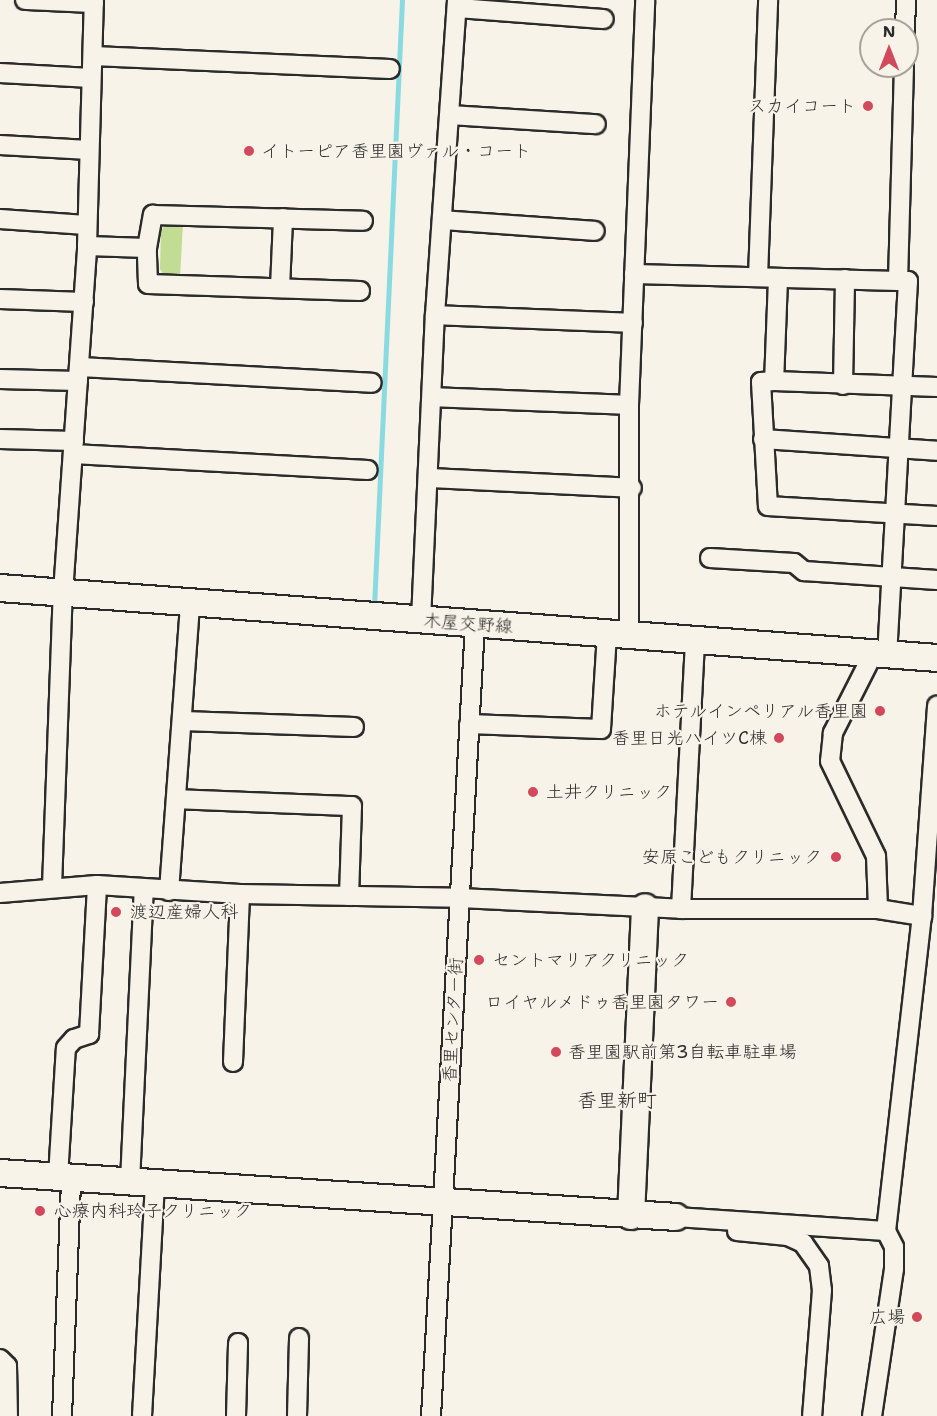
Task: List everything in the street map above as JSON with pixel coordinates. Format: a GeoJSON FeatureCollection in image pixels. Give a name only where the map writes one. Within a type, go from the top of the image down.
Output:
{"type":"FeatureCollection","features":[{"type":"Feature","properties":{"kind":"street"},"geometry":{"type":"LineString","coordinates":[[25,0],[94,2],[87,246],[63,593],[52,887]]}},
{"type":"Feature","properties":{"kind":"street"},"geometry":{"type":"LineString","coordinates":[[469,724],[601,729],[618,635],[632,488],[629,405],[645,0]]}},
{"type":"Feature","properties":{"kind":"street"},"geometry":{"type":"LineString","coordinates":[[758,277],[768,0]]}},
{"type":"Feature","properties":{"kind":"street"},"geometry":{"type":"LineString","coordinates":[[905,18],[906,0]]}},
{"type":"Feature","properties":{"kind":"street"},"geometry":{"type":"LineString","coordinates":[[421,620],[435,315],[451,115],[457,4],[604,19]]}},
{"type":"Feature","properties":{"kind":"street"},"geometry":{"type":"LineString","coordinates":[[93,56],[390,69]]}},
{"type":"Feature","properties":{"kind":"street"},"geometry":{"type":"LineString","coordinates":[[0,73],[92,78]]}},
{"type":"Feature","properties":{"kind":"street"},"geometry":{"type":"LineString","coordinates":[[898,281],[904,78]]}},
{"type":"Feature","properties":{"kind":"street"},"geometry":{"type":"LineString","coordinates":[[451,115],[596,124]]}},
{"type":"Feature","properties":{"kind":"street"},"geometry":{"type":"LineString","coordinates":[[0,145],[89,150]]}},
{"type":"Feature","properties":{"kind":"street"},"geometry":{"type":"LineString","coordinates":[[360,291],[148,284],[147,248],[153,215],[363,221]]}},
{"type":"Feature","properties":{"kind":"street"},"geometry":{"type":"LineString","coordinates":[[280,288],[283,218]]}},
{"type":"Feature","properties":{"kind":"street"},"geometry":{"type":"LineString","coordinates":[[0,219],[86,225]]}},
{"type":"Feature","properties":{"kind":"street"},"geometry":{"type":"LineString","coordinates":[[442,220],[594,231]]}},
{"type":"Feature","properties":{"kind":"street"},"geometry":{"type":"LineString","coordinates":[[87,246],[147,248]]}},
{"type":"Feature","properties":{"kind":"street"},"geometry":{"type":"LineString","coordinates":[[634,274],[908,281],[896,513],[891,578],[880,654],[833,733],[830,761],[876,856],[878,909]]}},
{"type":"Feature","properties":{"kind":"street"},"geometry":{"type":"LineString","coordinates":[[774,381],[778,279]]}},
{"type":"Feature","properties":{"kind":"street"},"geometry":{"type":"LineString","coordinates":[[843,385],[845,279]]}},
{"type":"Feature","properties":{"kind":"street"},"geometry":{"type":"LineString","coordinates":[[0,299],[84,302]]}},
{"type":"Feature","properties":{"kind":"street"},"geometry":{"type":"LineString","coordinates":[[435,315],[633,323]]}},
{"type":"Feature","properties":{"kind":"street"},"geometry":{"type":"LineString","coordinates":[[0,379],[79,374],[372,383]]}},
{"type":"Feature","properties":{"kind":"street"},"geometry":{"type":"LineString","coordinates":[[937,387],[761,382],[768,506],[937,516]]}},
{"type":"Feature","properties":{"kind":"street"},"geometry":{"type":"LineString","coordinates":[[432,397],[629,405]]}},
{"type":"Feature","properties":{"kind":"street"},"geometry":{"type":"LineString","coordinates":[[0,439],[73,448],[368,470]]}},
{"type":"Feature","properties":{"kind":"street"},"geometry":{"type":"LineString","coordinates":[[763,439],[937,451]]}},
{"type":"Feature","properties":{"kind":"street"},"geometry":{"type":"LineString","coordinates":[[429,478],[632,488]]}},
{"type":"Feature","properties":{"kind":"street"},"geometry":{"type":"LineString","coordinates":[[710,558],[794,563],[804,572],[937,580]]}},
{"type":"Feature","properties":{"kind":"street","name":"木屋交野線"},"geometry":{"type":"LineString","coordinates":[[0,588],[937,658]]}},
{"type":"Feature","properties":{"kind":"street"},"geometry":{"type":"LineString","coordinates":[[169,891],[190,603]]}},
{"type":"Feature","properties":{"kind":"street","name":"香里センター街"},"geometry":{"type":"LineString","coordinates":[[431,1416],[475,624]]}},
{"type":"Feature","properties":{"kind":"street"},"geometry":{"type":"LineString","coordinates":[[681,909],[695,640]]}},
{"type":"Feature","properties":{"kind":"street"},"geometry":{"type":"LineString","coordinates":[[872,1416],[894,1269],[894,1247],[886,1231],[922,916],[937,705]]}},
{"type":"Feature","properties":{"kind":"street"},"geometry":{"type":"LineString","coordinates":[[183,721],[354,727]]}},
{"type":"Feature","properties":{"kind":"street"},"geometry":{"type":"LineString","coordinates":[[176,799],[352,806],[349,896]]}},
{"type":"Feature","properties":{"kind":"street"},"geometry":{"type":"LineString","coordinates":[[63,1416],[66,1048],[74,1039],[89,1034],[97,885]]}},
{"type":"Feature","properties":{"kind":"street"},"geometry":{"type":"LineString","coordinates":[[0,893],[97,885],[240,894],[459,898],[681,909],[878,909],[922,916]]}},
{"type":"Feature","properties":{"kind":"street"},"geometry":{"type":"LineString","coordinates":[[142,1416],[144,889]]}},
{"type":"Feature","properties":{"kind":"street"},"geometry":{"type":"LineString","coordinates":[[233,1062],[240,894]]}},
{"type":"Feature","properties":{"kind":"street"},"geometry":{"type":"LineString","coordinates":[[631,1216],[645,907]]}},
{"type":"Feature","properties":{"kind":"street"},"geometry":{"type":"LineString","coordinates":[[0,1173],[886,1231]]}},
{"type":"Feature","properties":{"kind":"street"},"geometry":{"type":"LineString","coordinates":[[676,1217],[694,1226],[788,1236],[803,1243],[812,1255],[823,1279],[812,1416]]}},
{"type":"Feature","properties":{"kind":"street"},"geometry":{"type":"LineString","coordinates":[[297,1416],[299,1338]]}},
{"type":"Feature","properties":{"kind":"street"},"geometry":{"type":"LineString","coordinates":[[236,1416],[238,1343]]}},
{"type":"Feature","properties":{"kind":"street"},"geometry":{"type":"LineString","coordinates":[[0,1359],[8,1366],[8,1416]]}},
{"type":"Feature","properties":{"kind":"green space"},"geometry":{"type":"Polygon","coordinates":[[[167,222],[183,223],[180,278],[166,278],[160,269],[161,231],[167,222]]]}},
{"type":"Feature","properties":{"kind":"waterway"},"geometry":{"type":"LineString","coordinates":[[374,607],[402,0]]}},
{"type":"Feature","properties":{"kind":"place","name":"スカイコート"},"geometry":{"type":"Point","coordinates":[868,106]}},
{"type":"Feature","properties":{"kind":"place","name":"イトーピア香里園ヴァル・コート"},"geometry":{"type":"Point","coordinates":[249,151]}},
{"type":"Feature","properties":{"kind":"place","name":"ホテルインペリアル香里園"},"geometry":{"type":"Point","coordinates":[880,711]}},
{"type":"Feature","properties":{"kind":"place","name":"香里日光ハイツC棟"},"geometry":{"type":"Point","coordinates":[779,738]}},
{"type":"Feature","properties":{"kind":"place","name":"土井クリニック"},"geometry":{"type":"Point","coordinates":[533,792]}},
{"type":"Feature","properties":{"kind":"place","name":"安原こどもクリニック"},"geometry":{"type":"Point","coordinates":[836,857]}},
{"type":"Feature","properties":{"kind":"place","name":"渡辺産婦人科"},"geometry":{"type":"Point","coordinates":[116,912]}},
{"type":"Feature","properties":{"kind":"place","name":"セントマリアクリニック"},"geometry":{"type":"Point","coordinates":[479,960]}},
{"type":"Feature","properties":{"kind":"place","name":"ロイヤルメドゥ香里園タワー"},"geometry":{"type":"Point","coordinates":[731,1002]}},
{"type":"Feature","properties":{"kind":"place","name":"香里園駅前第3自転車駐車場"},"geometry":{"type":"Point","coordinates":[556,1052]}},
{"type":"Feature","properties":{"kind":"place","name":"心療内科玲子クリニック"},"geometry":{"type":"Point","coordinates":[40,1211]}},
{"type":"Feature","properties":{"kind":"place","name":"広場"},"geometry":{"type":"Point","coordinates":[917,1317]}},
{"type":"Feature","properties":{"kind":"district","name":"香里新町"},"geometry":{"type":"Point","coordinates":[617,1100]}}]}
